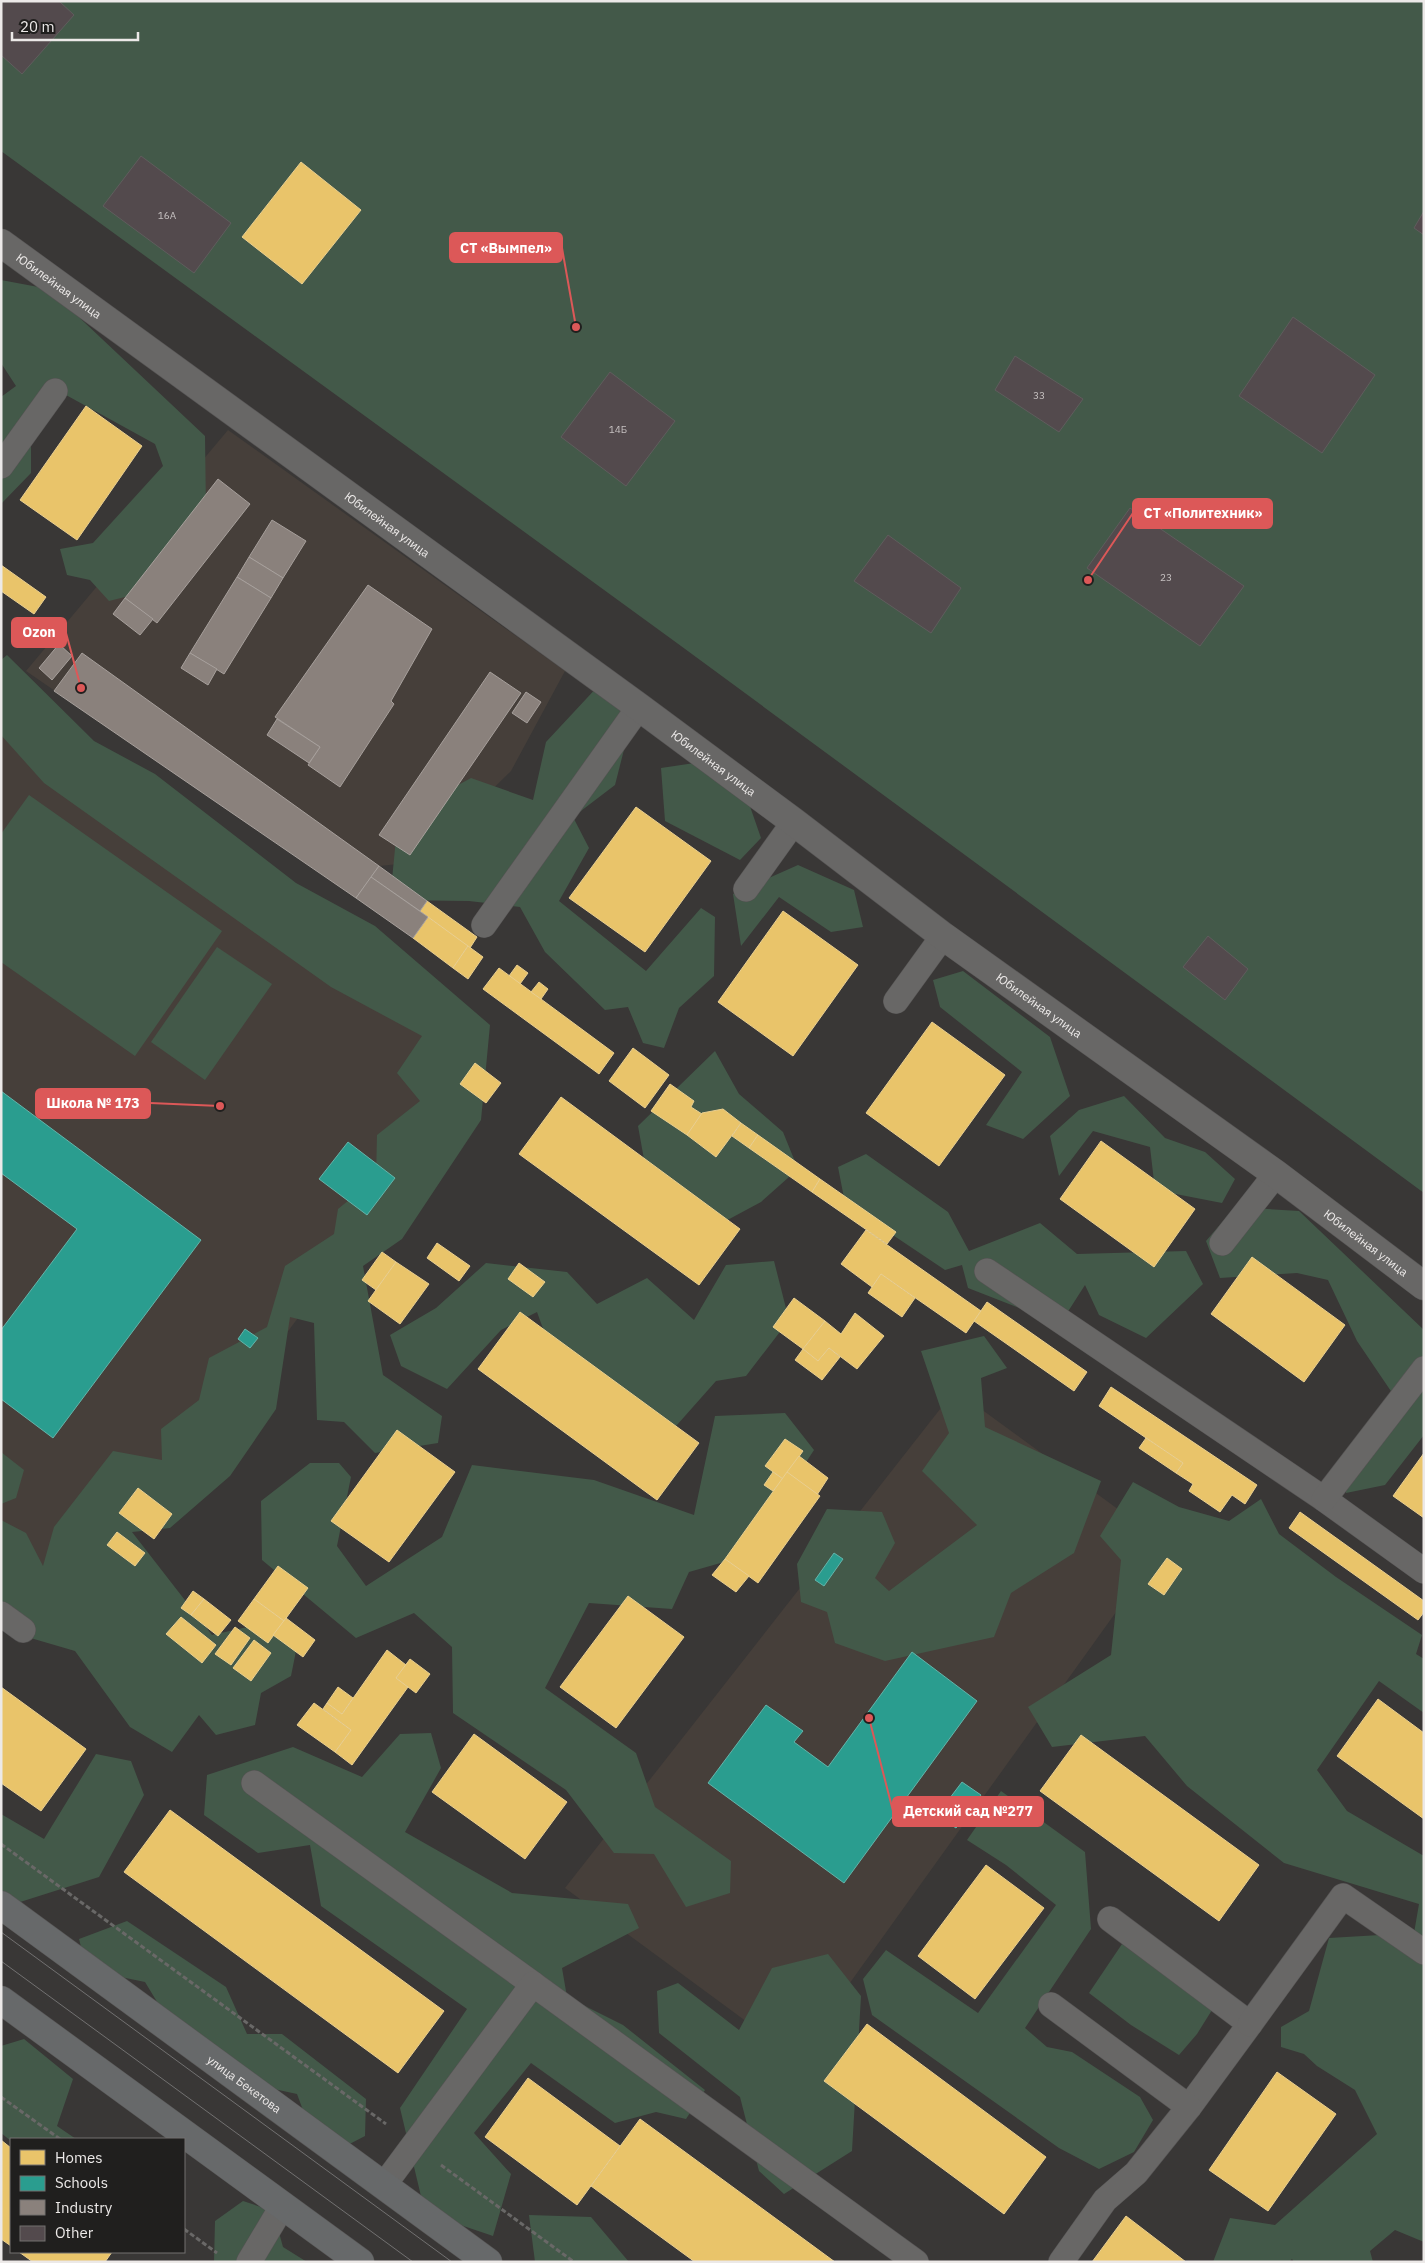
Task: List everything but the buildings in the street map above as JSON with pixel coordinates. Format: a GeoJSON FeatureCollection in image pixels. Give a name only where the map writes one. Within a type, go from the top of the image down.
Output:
{"type":"FeatureCollection","features":[{"type":"Feature","properties":{"kind":"main road","name":"улица Бекетова"},"geometry":{"type":"LineString","coordinates":[[1,1905],[488,2262]]}},
{"type":"Feature","properties":{"kind":"main road"},"geometry":{"type":"LineString","coordinates":[[1,2000],[360,2262]]}},
{"type":"Feature","properties":{"kind":"street","name":"Юбилейная улица"},"geometry":{"type":"LineString","coordinates":[[1,243],[639,707],[943,936],[1276,1174],[1424,1286]]}},
{"type":"Feature","properties":{"kind":"lane"},"geometry":{"type":"LineString","coordinates":[[1,466],[55,391]]}},
{"type":"Feature","properties":{"kind":"lane"},"geometry":{"type":"LineString","coordinates":[[484,925],[639,707]]}},
{"type":"Feature","properties":{"kind":"lane"},"geometry":{"type":"LineString","coordinates":[[746,889],[794,822]]}},
{"type":"Feature","properties":{"kind":"lane"},"geometry":{"type":"LineString","coordinates":[[896,1001],[943,936]]}},
{"type":"Feature","properties":{"kind":"lane"},"geometry":{"type":"LineString","coordinates":[[1222,1243],[1276,1174]]}},
{"type":"Feature","properties":{"kind":"lane"},"geometry":{"type":"LineString","coordinates":[[987,1270],[1324,1499],[1424,1571]]}},
{"type":"Feature","properties":{"kind":"lane"},"geometry":{"type":"LineString","coordinates":[[1324,1499],[1424,1369]]}},
{"type":"Feature","properties":{"kind":"lane"},"geometry":{"type":"LineString","coordinates":[[1,1614],[23,1630]]}},
{"type":"Feature","properties":{"kind":"lane"},"geometry":{"type":"LineString","coordinates":[[254,1783],[916,2262]]}},
{"type":"Feature","properties":{"kind":"lane"},"geometry":{"type":"LineString","coordinates":[[1061,2262],[1105,2200],[1136,2173],[1189,2107],[1343,1896],[1424,1952]]}},
{"type":"Feature","properties":{"kind":"lane"},"geometry":{"type":"LineString","coordinates":[[1110,1919],[1250,2024]]}},
{"type":"Feature","properties":{"kind":"lane"},"geometry":{"type":"LineString","coordinates":[[384,2185],[533,1984]]}},
{"type":"Feature","properties":{"kind":"lane"},"geometry":{"type":"LineString","coordinates":[[1051,2006],[1189,2107]]}},
{"type":"Feature","properties":{"kind":"lane"},"geometry":{"type":"LineString","coordinates":[[249,2262],[283,2205]]}},
{"type":"Feature","properties":{"kind":"path"},"geometry":{"type":"LineString","coordinates":[[1,1844],[574,2262]]}},
{"type":"Feature","properties":{"kind":"path"},"geometry":{"type":"LineString","coordinates":[[1,2097],[59,2138]]}},
{"type":"Feature","properties":{"kind":"path"},"geometry":{"type":"LineString","coordinates":[[185,2230],[222,2256]]}},
{"type":"Feature","properties":{"kind":"shaded area"},"geometry":{"type":"Polygon","coordinates":[[[228,430],[565,671],[511,771],[418,862],[379,866],[356,898],[26,671],[228,430]]]}},
{"type":"Feature","properties":{"kind":"shaded area"},"geometry":{"type":"Polygon","coordinates":[[[1,686],[484,1039],[401,1180],[162,1500],[55,1585],[1,1548],[1,686]]]}},
{"type":"Feature","properties":{"kind":"shaded area"},"geometry":{"type":"Polygon","coordinates":[[[955,1390],[1156,1537],[1162,1548],[796,2058],[565,1888],[955,1390]]]}},
{"type":"Feature","properties":{"kind":"green space"},"geometry":{"type":"Polygon","coordinates":[[[1,1],[1424,1],[1424,1193],[681,646],[1,151],[1,1]]]}},
{"type":"Feature","properties":{"kind":"green space"},"geometry":{"type":"Polygon","coordinates":[[[1,280],[49,289],[205,436],[206,511],[145,592],[109,601],[90,580],[67,575],[60,549],[93,543],[163,466],[155,444],[66,395],[31,432],[31,473],[1,504],[1,397],[16,386],[1,363],[1,280]]]}},
{"type":"Feature","properties":{"kind":"green space"},"geometry":{"type":"Polygon","coordinates":[[[7,655],[94,741],[155,774],[296,883],[375,926],[490,1025],[481,1120],[402,1239],[363,1266],[383,1375],[442,1416],[438,1443],[375,1453],[344,1422],[317,1420],[314,1323],[290,1317],[276,1409],[230,1476],[170,1528],[132,1532],[212,1635],[265,1623],[298,1641],[291,1676],[261,1693],[255,1725],[216,1735],[199,1715],[172,1752],[130,1727],[75,1651],[10,1632],[1,1611],[1,1520],[26,1533],[43,1566],[54,1527],[113,1451],[162,1460],[161,1429],[199,1400],[209,1358],[267,1327],[285,1266],[334,1234],[338,1209],[376,1178],[377,1135],[420,1101],[397,1073],[422,1036],[331,987],[44,783],[1,735],[1,660],[7,655]]]}},
{"type":"Feature","properties":{"kind":"green space"},"geometry":{"type":"Polygon","coordinates":[[[600,684],[618,703],[628,734],[615,785],[573,817],[589,848],[559,901],[646,971],[701,908],[715,917],[714,976],[679,1008],[664,1048],[643,1043],[628,1007],[605,1010],[545,952],[520,907],[469,901],[390,900],[398,818],[471,778],[533,800],[546,742],[600,684]]]}},
{"type":"Feature","properties":{"kind":"green space"},"geometry":{"type":"Polygon","coordinates":[[[708,761],[745,792],[761,838],[740,860],[665,821],[661,768],[708,761]]]}},
{"type":"Feature","properties":{"kind":"green space"},"geometry":{"type":"Polygon","coordinates":[[[29,795],[222,931],[135,1056],[1,962],[1,834],[29,795]]]}},
{"type":"Feature","properties":{"kind":"green space"},"geometry":{"type":"Polygon","coordinates":[[[798,865],[854,890],[863,927],[831,932],[779,897],[741,946],[733,894],[798,865]]]}},
{"type":"Feature","properties":{"kind":"green space"},"geometry":{"type":"Polygon","coordinates":[[[217,947],[272,984],[205,1080],[151,1042],[217,947]]]}},
{"type":"Feature","properties":{"kind":"green space"},"geometry":{"type":"Polygon","coordinates":[[[963,971],[1050,1037],[1070,1096],[1023,1139],[986,1125],[1022,1072],[940,1007],[933,980],[963,971]]]}},
{"type":"Feature","properties":{"kind":"green space"},"geometry":{"type":"Polygon","coordinates":[[[715,1051],[739,1094],[783,1132],[798,1169],[761,1202],[707,1231],[649,1187],[638,1126],[715,1051]]]}},
{"type":"Feature","properties":{"kind":"green space"},"geometry":{"type":"Polygon","coordinates":[[[1124,1096],[1165,1138],[1205,1152],[1235,1179],[1222,1203],[1155,1190],[1150,1147],[1093,1131],[1059,1176],[1050,1136],[1079,1110],[1124,1096]]]}},
{"type":"Feature","properties":{"kind":"green space"},"geometry":{"type":"Polygon","coordinates":[[[866,1154],[948,1212],[969,1251],[1040,1223],[1077,1254],[1186,1251],[1203,1284],[1146,1338],[1099,1315],[1085,1285],[1060,1324],[968,1288],[962,1265],[945,1270],[845,1203],[838,1167],[866,1154]]]}},
{"type":"Feature","properties":{"kind":"green space"},"geometry":{"type":"Polygon","coordinates":[[[1235,1207],[1299,1211],[1424,1330],[1424,1435],[1385,1485],[1346,1493],[1341,1458],[1401,1406],[1357,1341],[1328,1280],[1297,1273],[1220,1278],[1206,1241],[1235,1207]]]}},
{"type":"Feature","properties":{"kind":"green space"},"geometry":{"type":"Polygon","coordinates":[[[774,1261],[789,1320],[746,1376],[716,1381],[669,1434],[554,1359],[537,1312],[501,1330],[447,1389],[401,1366],[390,1335],[436,1308],[486,1263],[567,1272],[597,1304],[647,1278],[694,1320],[726,1265],[774,1261]]]}},
{"type":"Feature","properties":{"kind":"green space"},"geometry":{"type":"Polygon","coordinates":[[[984,1336],[1007,1368],[981,1378],[985,1427],[1101,1481],[1074,1553],[1011,1593],[994,1637],[885,1661],[835,1643],[827,1612],[801,1602],[797,1564],[827,1509],[882,1512],[895,1543],[875,1578],[889,1591],[977,1525],[922,1471],[949,1433],[921,1351],[984,1336]]]}},
{"type":"Feature","properties":{"kind":"green space"},"geometry":{"type":"Polygon","coordinates":[[[785,1413],[814,1450],[745,1556],[689,1572],[672,1609],[589,1603],[545,1688],[636,1753],[655,1807],[731,1861],[730,1893],[686,1907],[654,1854],[614,1853],[566,1790],[453,1713],[452,1647],[414,1613],[356,1638],[262,1560],[261,1501],[310,1463],[339,1463],[351,1477],[337,1546],[366,1586],[442,1537],[472,1465],[594,1480],[694,1515],[715,1416],[785,1413]]]}},
{"type":"Feature","properties":{"kind":"green space"},"geometry":{"type":"Polygon","coordinates":[[[1,1452],[24,1470],[16,1498],[1,1504],[1,1452]]]}},
{"type":"Feature","properties":{"kind":"green space"},"geometry":{"type":"Polygon","coordinates":[[[1133,1482],[1179,1507],[1229,1521],[1261,1499],[1279,1534],[1336,1577],[1422,1635],[1416,1654],[1424,1659],[1424,1713],[1379,1681],[1317,1770],[1347,1811],[1424,1856],[1424,2242],[1395,2230],[1370,2251],[1373,2262],[1294,2262],[1292,2259],[1289,2262],[1213,2262],[1230,2218],[1275,2225],[1377,2134],[1355,2090],[1317,2066],[1304,2054],[1281,2047],[1281,2027],[1309,2011],[1329,1938],[1414,1933],[1419,1904],[1284,1863],[1187,1786],[1145,1736],[1052,1747],[1028,1707],[1111,1655],[1121,1560],[1100,1536],[1133,1482]]]}},
{"type":"Feature","properties":{"kind":"green space"},"geometry":{"type":"Polygon","coordinates":[[[431,1733],[441,1768],[405,1832],[512,1893],[628,1904],[639,1928],[562,1968],[567,1997],[623,2025],[705,2090],[686,2119],[656,2112],[615,2123],[531,2063],[474,2133],[511,2174],[493,2236],[425,2213],[400,2108],[467,2009],[321,1906],[310,1845],[258,1853],[204,1815],[207,1775],[293,1747],[362,1777],[400,1734],[431,1733]]]}},
{"type":"Feature","properties":{"kind":"green space"},"geometry":{"type":"Polygon","coordinates":[[[96,1754],[131,1761],[144,1795],[99,1877],[17,1903],[1,1894],[1,1814],[44,1839],[96,1754]]]}},
{"type":"Feature","properties":{"kind":"green space"},"geometry":{"type":"Polygon","coordinates":[[[1001,1791],[1085,1852],[1091,1929],[1025,2028],[1047,2047],[1072,2052],[1140,2097],[1153,2120],[1134,2152],[1099,2169],[1059,2148],[872,2015],[863,1979],[886,1950],[978,2013],[1056,1905],[1006,1865],[967,1840],[1001,1791]]]}},
{"type":"Feature","properties":{"kind":"green space"},"geometry":{"type":"Polygon","coordinates":[[[127,1921],[226,1987],[247,2034],[282,2034],[366,2099],[365,2136],[338,2150],[310,2129],[297,2094],[260,2086],[168,2020],[145,1982],[87,1970],[79,1939],[127,1921]]]}},
{"type":"Feature","properties":{"kind":"green space"},"geometry":{"type":"Polygon","coordinates":[[[1122,1944],[1212,2010],[1197,2034],[1179,2055],[1131,2025],[1089,1993],[1122,1944]]]}},
{"type":"Feature","properties":{"kind":"green space"},"geometry":{"type":"Polygon","coordinates":[[[828,1954],[861,1996],[852,2151],[784,2194],[759,2171],[740,2097],[659,2033],[657,1991],[678,1983],[739,2030],[772,1968],[828,1954]]]}},
{"type":"Feature","properties":{"kind":"green space"},"geometry":{"type":"Polygon","coordinates":[[[24,2039],[73,2079],[57,2126],[75,2138],[10,2138],[10,2140],[1,2133],[1,2046],[24,2039]]]}},
{"type":"Feature","properties":{"kind":"green space"},"geometry":{"type":"Polygon","coordinates":[[[243,2201],[273,2211],[283,2247],[307,2262],[214,2262],[215,2221],[243,2201]]]}},
{"type":"Feature","properties":{"kind":"green space"},"geometry":{"type":"Polygon","coordinates":[[[529,2215],[591,2217],[629,2262],[535,2262],[529,2215]]]}},
{"type":"Feature","properties":{"kind":"tram line"},"geometry":{"type":"LineString","coordinates":[[1,1932],[452,2262]]}},
{"type":"Feature","properties":{"kind":"tram line"},"geometry":{"type":"LineString","coordinates":[[1,1961],[413,2262]]}},
{"type":"Feature","properties":{"kind":"place","name":"СТ «Вымпел»"},"geometry":{"type":"Point","coordinates":[576,327]}},
{"type":"Feature","properties":{"kind":"place","name":"СТ «Политехник»"},"geometry":{"type":"Point","coordinates":[1088,580]}},
{"type":"Feature","properties":{"kind":"place","name":"Ozon"},"geometry":{"type":"Point","coordinates":[81,688]}},
{"type":"Feature","properties":{"kind":"place","name":"Школа № 173"},"geometry":{"type":"Point","coordinates":[220,1106]}},
{"type":"Feature","properties":{"kind":"place","name":"Детский сад №277"},"geometry":{"type":"Point","coordinates":[869,1718]}}]}
